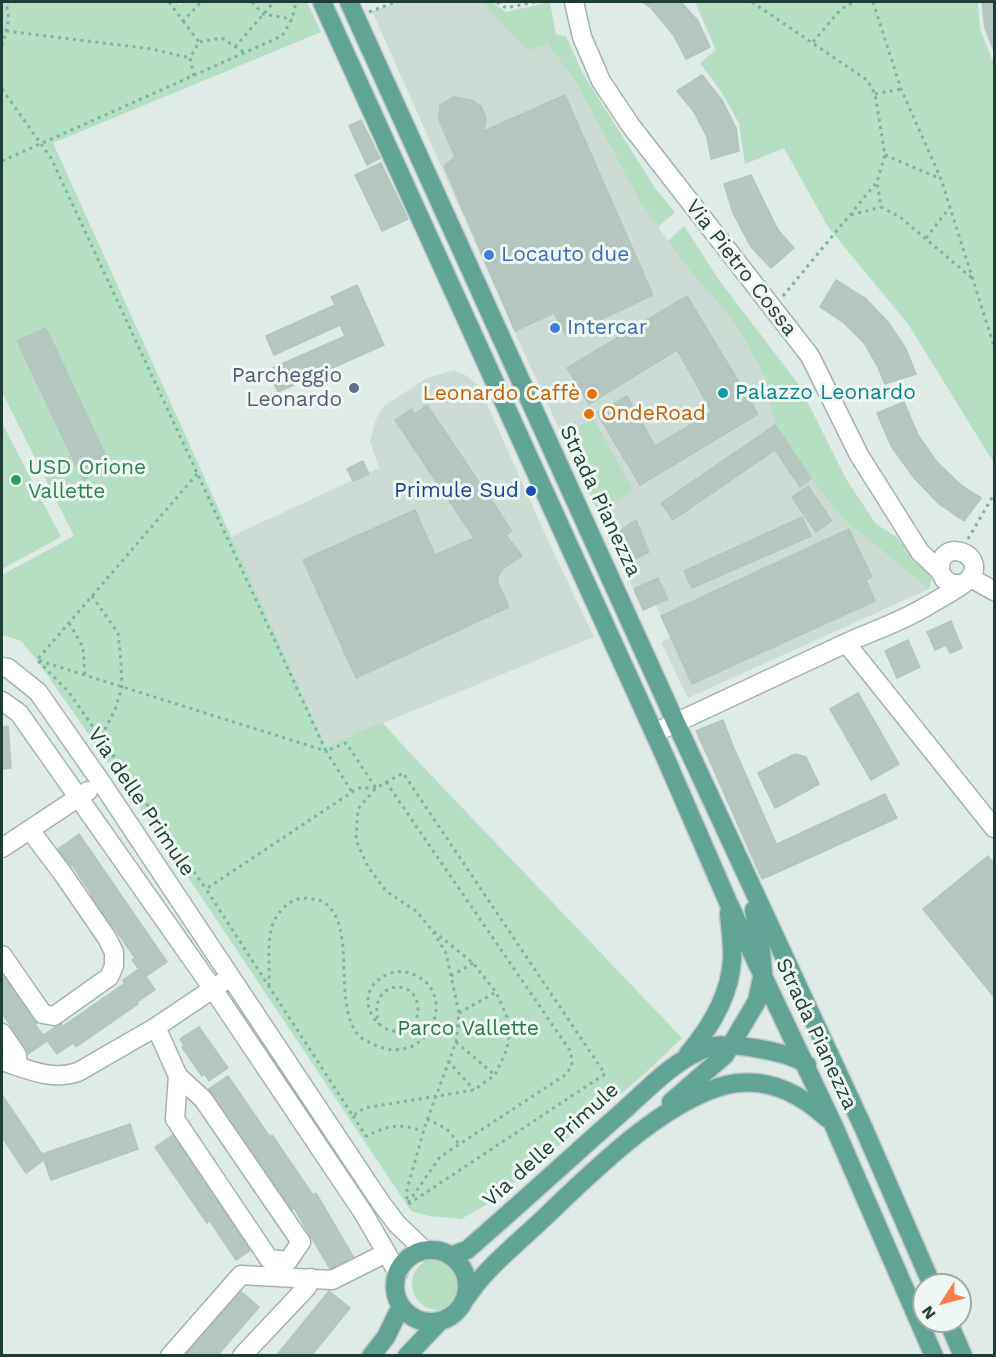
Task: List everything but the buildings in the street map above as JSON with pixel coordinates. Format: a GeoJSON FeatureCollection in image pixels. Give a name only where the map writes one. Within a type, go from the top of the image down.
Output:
{"type":"FeatureCollection","features":[{"type":"Feature","properties":{"kind":"main road","name":"Strada Pianezza"},"geometry":{"type":"LineString","coordinates":[[322,2],[654,733],[728,902],[833,1124],[934,1356]]}},
{"type":"Feature","properties":{"kind":"main road","name":"Strada Pianezza"},"geometry":{"type":"LineString","coordinates":[[353,9],[676,723],[864,1129],[927,1273]]}},
{"type":"Feature","properties":{"kind":"main road"},"geometry":{"type":"LineString","coordinates":[[656,1120],[676,1097],[726,1055],[757,1001],[763,973],[757,923],[744,871]]}},
{"type":"Feature","properties":{"kind":"main road","name":"Via delle Primule"},"geometry":{"type":"LineString","coordinates":[[680,1064],[711,1023],[724,993],[732,963],[728,902]]}},
{"type":"Feature","properties":{"kind":"main road","name":"Via delle Primule"},"geometry":{"type":"LineString","coordinates":[[450,1256],[467,1250],[579,1149],[680,1064],[707,1048],[721,1045],[781,1052],[804,1062],[820,1075],[838,1095],[864,1129]]}},
{"type":"Feature","properties":{"kind":"main road"},"geometry":{"type":"LineString","coordinates":[[407,1356],[439,1322],[458,1310],[484,1275],[589,1174],[656,1120],[695,1097],[715,1088],[737,1083],[757,1083],[776,1087],[810,1102],[833,1124]]}},
{"type":"Feature","properties":{"kind":"main road"},"geometry":{"type":"LineString","coordinates":[[439,1322],[427,1322],[415,1318],[401,1306],[395,1289],[401,1266],[410,1257],[433,1250],[450,1256],[461,1267],[466,1278],[467,1289],[464,1300]]}},
{"type":"Feature","properties":{"kind":"main road"},"geometry":{"type":"LineString","coordinates":[[371,1356],[394,1323],[401,1306]]}},
{"type":"Feature","properties":{"kind":"main road"},"geometry":{"type":"LineString","coordinates":[[953,1333],[963,1356]]}},
{"type":"Feature","properties":{"kind":"street","name":"Via Pietro Cossa"},"geometry":{"type":"LineString","coordinates":[[574,2],[582,37],[601,81],[631,126],[810,356],[859,455],[911,536],[954,570],[994,591]]}},
{"type":"Feature","properties":{"kind":"street"},"geometry":{"type":"LineString","coordinates":[[387,145],[409,133]]}},
{"type":"Feature","properties":{"kind":"street"},"geometry":{"type":"LineString","coordinates":[[654,733],[846,643],[909,617],[953,591],[954,570]]}},
{"type":"Feature","properties":{"kind":"street"},"geometry":{"type":"LineString","coordinates":[[846,643],[994,828]]}},
{"type":"Feature","properties":{"kind":"street","name":"Via delle Primule"},"geometry":{"type":"LineString","coordinates":[[2,667],[8,668],[38,692],[101,781],[381,1203],[397,1224],[425,1251]]}},
{"type":"Feature","properties":{"kind":"street"},"geometry":{"type":"LineString","coordinates":[[2,701],[20,713],[213,989],[364,1214],[398,1273]]}},
{"type":"Feature","properties":{"kind":"street"},"geometry":{"type":"LineString","coordinates":[[2,848],[101,781]]}},
{"type":"Feature","properties":{"kind":"street"},"geometry":{"type":"LineString","coordinates":[[2,955],[43,1014],[54,1016],[109,977],[114,966],[114,952],[107,938],[30,830]]}},
{"type":"Feature","properties":{"kind":"street"},"geometry":{"type":"LineString","coordinates":[[2,1033],[17,1055],[10,1064],[49,1076],[65,1077],[78,1072],[156,1027],[231,976]]}},
{"type":"Feature","properties":{"kind":"street"},"geometry":{"type":"LineString","coordinates":[[156,1027],[178,1076],[203,1099],[301,1242],[287,1269]]}},
{"type":"Feature","properties":{"kind":"street"},"geometry":{"type":"LineString","coordinates":[[178,1076],[175,1119],[269,1259],[311,1278],[332,1280],[386,1253]]}},
{"type":"Feature","properties":{"kind":"street"},"geometry":{"type":"LineString","coordinates":[[170,1356],[241,1275],[287,1269]]}},
{"type":"Feature","properties":{"kind":"street"},"geometry":{"type":"LineString","coordinates":[[242,1356],[307,1287],[311,1278]]}},
{"type":"Feature","properties":{"kind":"path"},"geometry":{"type":"LineString","coordinates":[[2,46],[9,19],[6,2]]}},
{"type":"Feature","properties":{"kind":"path"},"geometry":{"type":"LineString","coordinates":[[169,2],[199,42]]}},
{"type":"Feature","properties":{"kind":"path"},"geometry":{"type":"LineString","coordinates":[[183,21],[201,2]]}},
{"type":"Feature","properties":{"kind":"path"},"geometry":{"type":"LineString","coordinates":[[252,2],[263,14],[292,19]]}},
{"type":"Feature","properties":{"kind":"path"},"geometry":{"type":"LineString","coordinates":[[235,47],[274,2]]}},
{"type":"Feature","properties":{"kind":"path"},"geometry":{"type":"LineString","coordinates":[[2,161],[282,36],[292,19],[296,2]]}},
{"type":"Feature","properties":{"kind":"path"},"geometry":{"type":"LineString","coordinates":[[353,9],[395,2]]}},
{"type":"Feature","properties":{"kind":"path"},"geometry":{"type":"LineString","coordinates":[[497,2],[506,8],[535,2]]}},
{"type":"Feature","properties":{"kind":"path"},"geometry":{"type":"LineString","coordinates":[[752,2],[867,80],[875,94],[885,155],[877,182],[773,309]]}},
{"type":"Feature","properties":{"kind":"path"},"geometry":{"type":"LineString","coordinates":[[813,42],[840,9],[854,2]]}},
{"type":"Feature","properties":{"kind":"path"},"geometry":{"type":"LineString","coordinates":[[873,2],[901,89],[941,179],[994,346]]}},
{"type":"Feature","properties":{"kind":"path"},"geometry":{"type":"LineString","coordinates":[[6,31],[152,49],[190,58]]}},
{"type":"Feature","properties":{"kind":"path"},"geometry":{"type":"LineString","coordinates":[[199,42],[222,38],[245,53]]}},
{"type":"Feature","properties":{"kind":"path"},"geometry":{"type":"LineString","coordinates":[[194,76],[190,58],[199,42]]}},
{"type":"Feature","properties":{"kind":"path"},"geometry":{"type":"LineString","coordinates":[[2,89],[51,158],[326,751],[352,792]]}},
{"type":"Feature","properties":{"kind":"path"},"geometry":{"type":"LineString","coordinates":[[875,94],[901,89]]}},
{"type":"Feature","properties":{"kind":"path"},"geometry":{"type":"LineString","coordinates":[[885,155],[941,179]]}},
{"type":"Feature","properties":{"kind":"path"},"geometry":{"type":"LineString","coordinates":[[877,182],[881,207]]}},
{"type":"Feature","properties":{"kind":"path"},"geometry":{"type":"LineString","coordinates":[[851,215],[881,207],[900,217],[973,279]]}},
{"type":"Feature","properties":{"kind":"path"},"geometry":{"type":"LineString","coordinates":[[926,238],[950,207]]}},
{"type":"Feature","properties":{"kind":"path"},"geometry":{"type":"LineString","coordinates":[[37,660],[197,474]]}},
{"type":"Feature","properties":{"kind":"path"},"geometry":{"type":"LineString","coordinates":[[954,570],[994,494]]}},
{"type":"Feature","properties":{"kind":"path"},"geometry":{"type":"LineString","coordinates":[[92,596],[118,633],[122,687],[101,736]]}},
{"type":"Feature","properties":{"kind":"path"},"geometry":{"type":"LineString","coordinates":[[69,623],[83,647],[85,675]]}},
{"type":"Feature","properties":{"kind":"path"},"geometry":{"type":"LineString","coordinates":[[37,660],[326,751],[346,743],[376,788]]}},
{"type":"Feature","properties":{"kind":"path"},"geometry":{"type":"LineString","coordinates":[[37,660],[68,691],[101,736],[206,889],[366,1136],[390,1126],[423,1131]]}},
{"type":"Feature","properties":{"kind":"path"},"geometry":{"type":"LineString","coordinates":[[403,773],[605,1074],[407,1205],[407,1189],[423,1131],[456,1042],[459,1013],[446,953],[432,930],[416,911],[386,891],[368,867],[356,840],[358,809],[376,788],[403,773]]}},
{"type":"Feature","properties":{"kind":"path"},"geometry":{"type":"LineString","coordinates":[[386,782],[571,1052],[572,1066],[565,1075],[440,1156],[407,1205]]}},
{"type":"Feature","properties":{"kind":"path"},"geometry":{"type":"LineString","coordinates":[[206,889],[358,788],[376,788]]}},
{"type":"Feature","properties":{"kind":"path"},"geometry":{"type":"LineString","coordinates":[[269,987],[271,931],[278,912],[291,901],[307,898],[324,902],[336,915],[341,936],[350,1021],[361,1038],[381,1049],[401,1050],[418,1043],[430,1030],[436,1014],[436,998],[427,981],[408,972],[392,973],[377,979],[369,992],[368,1007],[372,1017],[379,1024],[390,1030],[401,1031],[411,1026],[418,1016],[418,1003],[413,992],[402,987],[390,987],[381,994],[376,1007],[379,1024]]}},
{"type":"Feature","properties":{"kind":"path"},"geometry":{"type":"LineString","coordinates":[[353,1116],[364,1108],[474,1090],[495,1075],[507,1049],[510,1024],[496,992],[473,963],[432,930]]}},
{"type":"Feature","properties":{"kind":"path"},"geometry":{"type":"LineString","coordinates":[[451,977],[473,963]]}},
{"type":"Feature","properties":{"kind":"path"},"geometry":{"type":"LineString","coordinates":[[459,1013],[496,992]]}},
{"type":"Feature","properties":{"kind":"path"},"geometry":{"type":"LineString","coordinates":[[457,1026],[510,1024]]}},
{"type":"Feature","properties":{"kind":"path"},"geometry":{"type":"LineString","coordinates":[[456,1042],[495,1075]]}},
{"type":"Feature","properties":{"kind":"path"},"geometry":{"type":"LineString","coordinates":[[448,1061],[474,1090]]}},
{"type":"Feature","properties":{"kind":"path"},"geometry":{"type":"LineString","coordinates":[[427,1119],[447,1130],[459,1144]]}},
{"type":"Feature","properties":{"kind":"shaded area"},"geometry":{"type":"Polygon","coordinates":[[[398,2],[481,2],[528,51],[548,44],[577,84],[640,202],[694,276],[722,307],[742,335],[765,377],[775,425],[811,479],[844,520],[929,589],[688,698],[661,642],[671,637],[656,605],[643,610],[526,357],[372,11],[398,2]]]}},
{"type":"Feature","properties":{"kind":"shaded area"},"geometry":{"type":"Polygon","coordinates":[[[454,370],[467,376],[479,386],[594,637],[326,746],[238,555],[232,536],[379,468],[370,441],[376,419],[384,406],[427,378],[454,370]]]}},
{"type":"Feature","properties":{"kind":"green space","name":"Parco Vallette"},"geometry":{"type":"Polygon","coordinates":[[[2,2],[177,2],[180,5],[184,2],[307,2],[321,32],[53,143],[326,746],[382,722],[682,1038],[641,1077],[493,1201],[461,1219],[429,1216],[411,1211],[198,892],[37,660],[21,641],[2,635],[2,575],[74,536],[2,392],[2,2]]]}},
{"type":"Feature","properties":{"kind":"green space"},"geometry":{"type":"Polygon","coordinates":[[[481,2],[492,2],[506,12],[550,2],[556,35],[566,36],[583,74],[655,188],[675,212],[658,227],[640,202],[577,84],[548,44],[528,51],[481,2]]]}},
{"type":"Feature","properties":{"kind":"green space"},"geometry":{"type":"Polygon","coordinates":[[[695,2],[978,2],[980,30],[994,64],[994,463],[908,324],[828,227],[784,148],[745,164],[739,123],[721,91],[700,63],[716,50],[695,2]]]}},
{"type":"Feature","properties":{"kind":"green space"},"geometry":{"type":"Polygon","coordinates":[[[684,226],[719,280],[799,385],[846,479],[876,524],[898,538],[932,578],[929,589],[844,520],[811,479],[775,425],[765,377],[742,335],[668,241],[684,226]]]}},
{"type":"Feature","properties":{"kind":"green space"},"geometry":{"type":"Polygon","coordinates":[[[593,418],[633,490],[599,512],[563,436],[593,418]]]}},
{"type":"Feature","properties":{"kind":"green space","name":"USD Orione Vallette"},"geometry":{"type":"Polygon","coordinates":[[[2,423],[61,537],[2,569],[2,423]]]}},
{"type":"Feature","properties":{"kind":"green space"},"geometry":{"type":"Polygon","coordinates":[[[433,1258],[443,1258],[452,1262],[460,1270],[464,1284],[460,1298],[452,1306],[443,1310],[433,1310],[424,1306],[416,1298],[412,1289],[412,1279],[416,1270],[424,1262],[433,1258]]]}},
{"type":"Feature","properties":{"kind":"place","name":"Locauto due"},"geometry":{"type":"Point","coordinates":[489,255]}},
{"type":"Feature","properties":{"kind":"place","name":"Intercar"},"geometry":{"type":"Point","coordinates":[555,328]}},
{"type":"Feature","properties":{"kind":"place","name":"Parcheggio Leonardo"},"geometry":{"type":"Point","coordinates":[354,388]}},
{"type":"Feature","properties":{"kind":"place","name":"Palazzo Leonardo"},"geometry":{"type":"Point","coordinates":[723,393]}},
{"type":"Feature","properties":{"kind":"place","name":"Leonardo Caffè"},"geometry":{"type":"Point","coordinates":[592,394]}},
{"type":"Feature","properties":{"kind":"place","name":"OndeRoad"},"geometry":{"type":"Point","coordinates":[589,414]}},
{"type":"Feature","properties":{"kind":"place","name":"USD Orione Vallette"},"geometry":{"type":"Point","coordinates":[16,480]}},
{"type":"Feature","properties":{"kind":"place","name":"Primule Sud"},"geometry":{"type":"Point","coordinates":[531,491]}}]}
